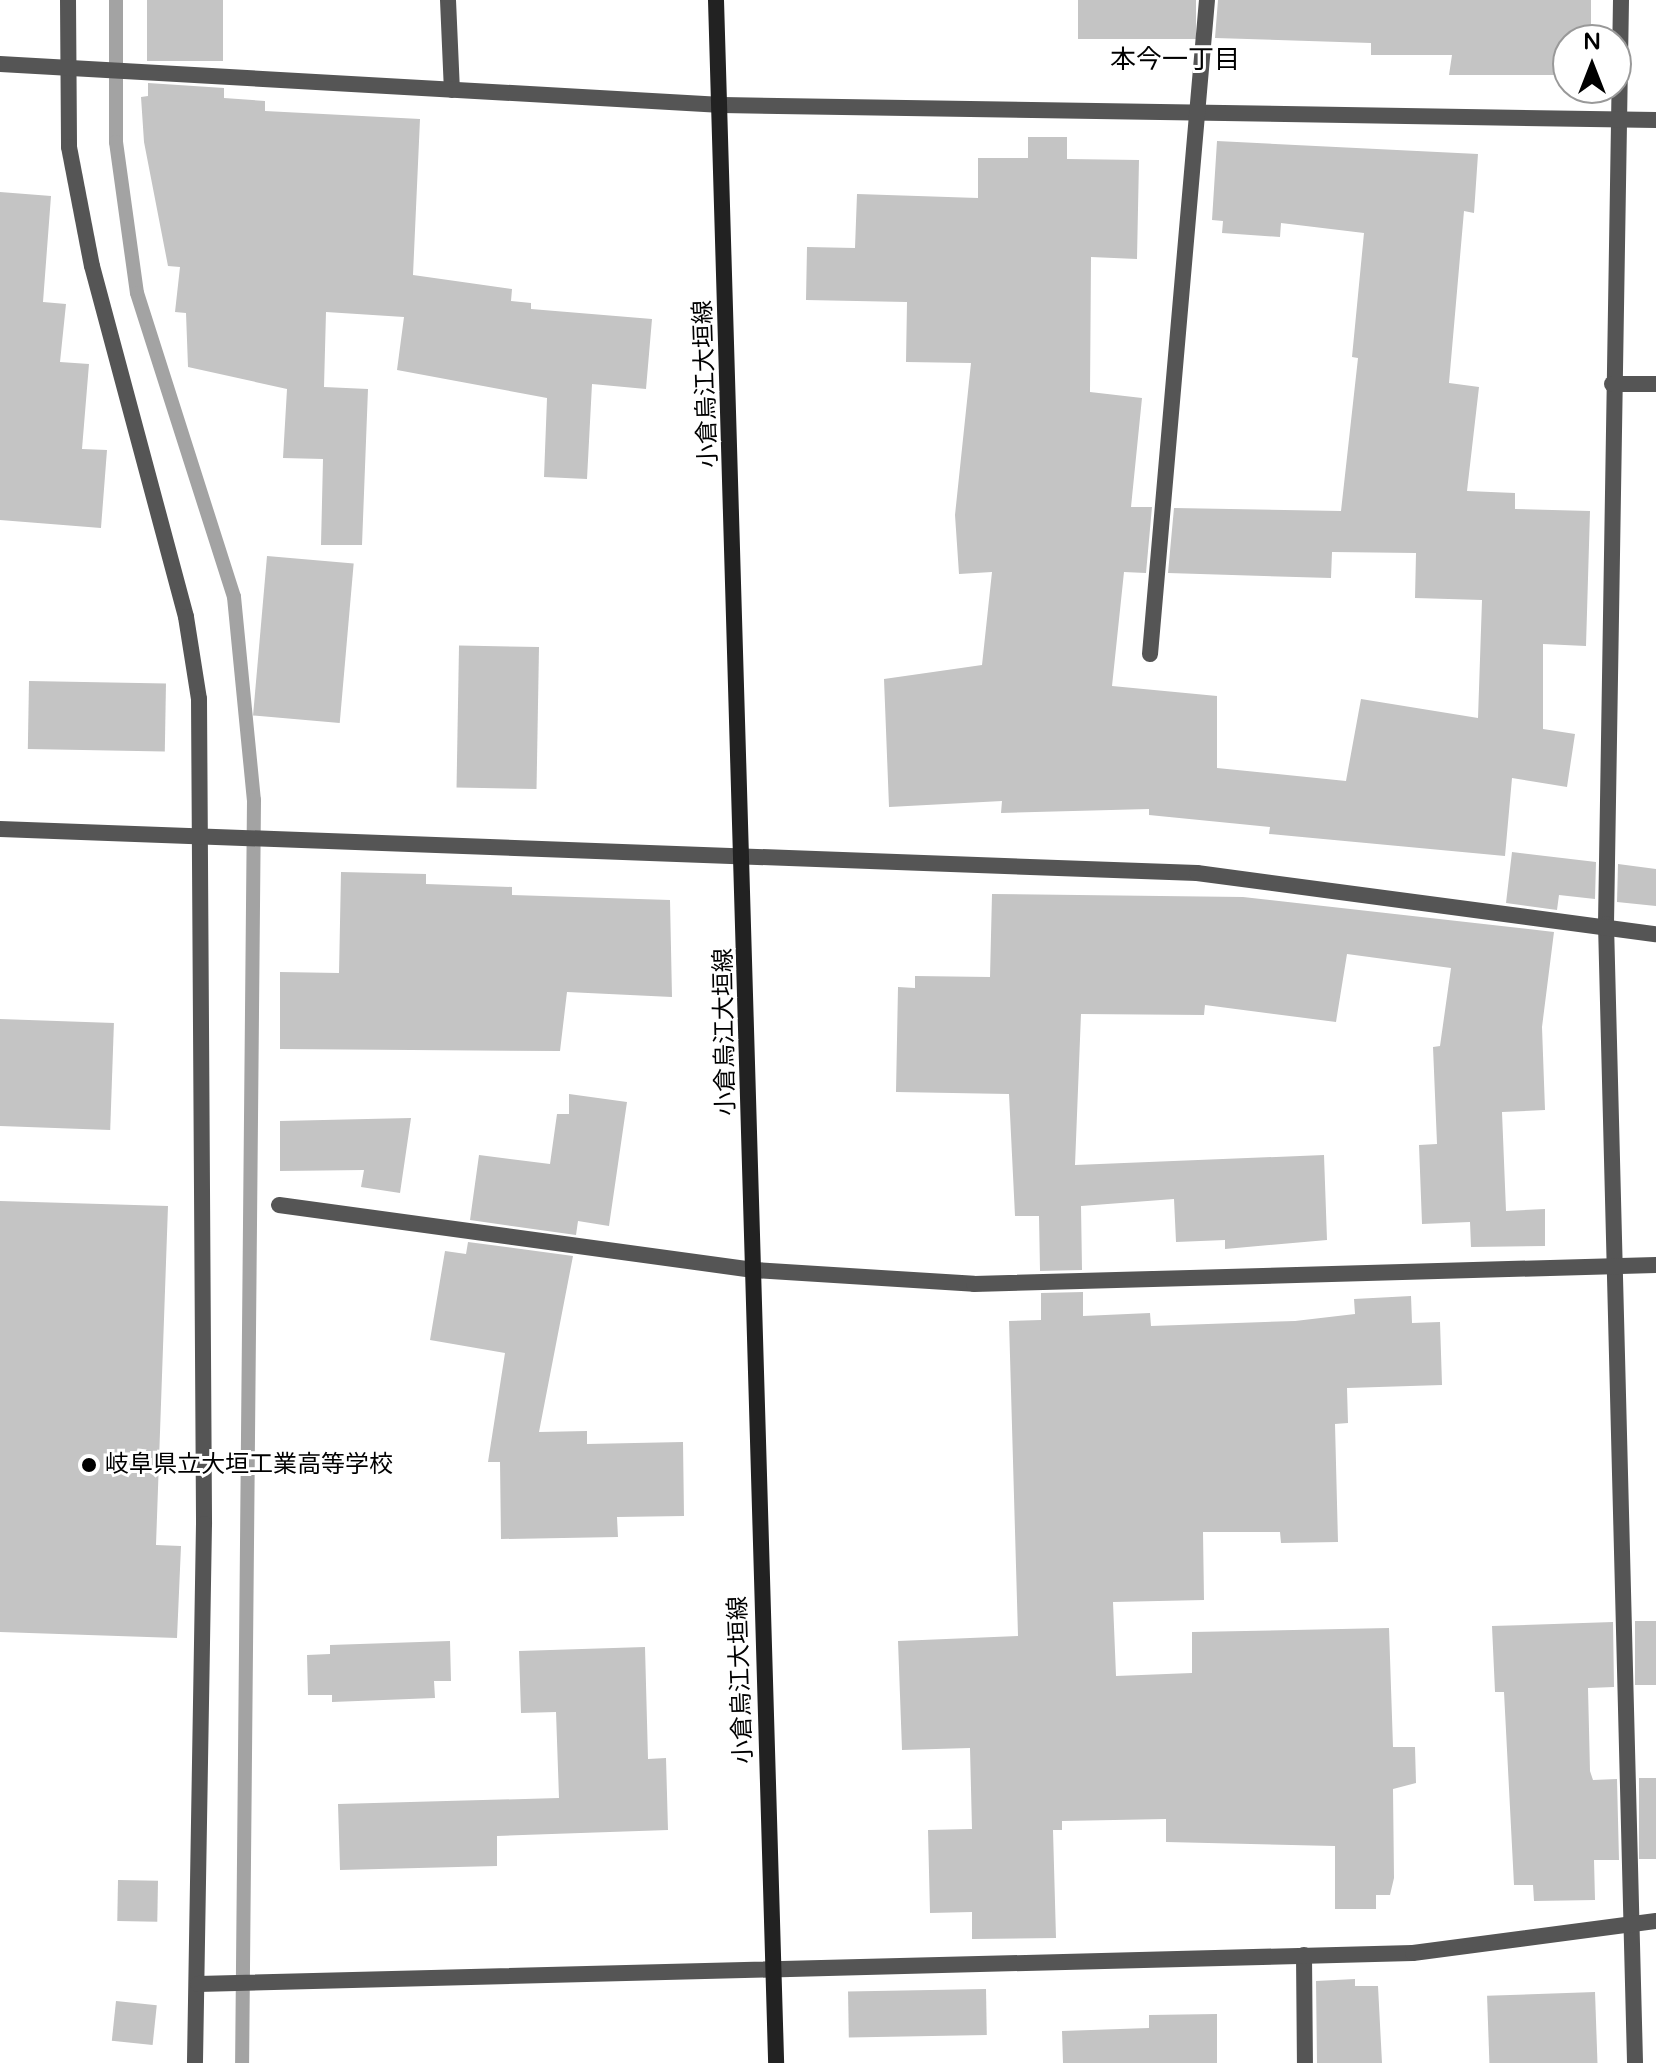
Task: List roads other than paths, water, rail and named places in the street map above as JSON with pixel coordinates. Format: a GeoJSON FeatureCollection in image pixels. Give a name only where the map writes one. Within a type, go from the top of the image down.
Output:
{"type":"FeatureCollection","features":[{"type":"Feature","properties":{"kind":"main road","name":"小倉烏江大垣線"},"geometry":{"type":"LineString","coordinates":[[716,0],[722,105],[744,855],[776,2063]]}},
{"type":"Feature","properties":{"kind":"street"},"geometry":{"type":"LineString","coordinates":[[68,0],[65,68],[69,147],[92,266],[188,631],[199,699],[204,1524],[195,2063]]}},
{"type":"Feature","properties":{"kind":"street"},"geometry":{"type":"LineString","coordinates":[[448,0],[452,90]]}},
{"type":"Feature","properties":{"kind":"street"},"geometry":{"type":"LineString","coordinates":[[1150,654],[1207,0]]}},
{"type":"Feature","properties":{"kind":"street"},"geometry":{"type":"LineString","coordinates":[[1621,0],[1612,384],[1606,924],[1635,2063]]}},
{"type":"Feature","properties":{"kind":"street"},"geometry":{"type":"LineString","coordinates":[[0,64],[722,105],[1199,109],[1656,120]]}},
{"type":"Feature","properties":{"kind":"street"},"geometry":{"type":"LineString","coordinates":[[1612,384],[1656,384]]}},
{"type":"Feature","properties":{"kind":"street"},"geometry":{"type":"LineString","coordinates":[[0,829],[1197,873],[1606,924],[1656,934]]}},
{"type":"Feature","properties":{"kind":"street"},"geometry":{"type":"LineString","coordinates":[[279,1205],[754,1270],[974,1284],[1656,1265]]}},
{"type":"Feature","properties":{"kind":"street"},"geometry":{"type":"LineString","coordinates":[[198,1984],[1413,1953],[1656,1921]]}},
{"type":"Feature","properties":{"kind":"street"},"geometry":{"type":"LineString","coordinates":[[1304,1955],[1305,2063]]}},
{"type":"Feature","properties":{"kind":"waterway"},"geometry":{"type":"LineString","coordinates":[[116,0],[116,142],[137,293],[234,597],[254,800],[242,2063]]}},
{"type":"Feature","properties":{"kind":"place","name":"岐阜県立大垣工業高等学校"},"geometry":{"type":"Point","coordinates":[89,1465]}},
{"type":"Feature","properties":{"kind":"district","name":"本今一丁目"},"geometry":{"type":"Point","coordinates":[1175,60]}}]}
